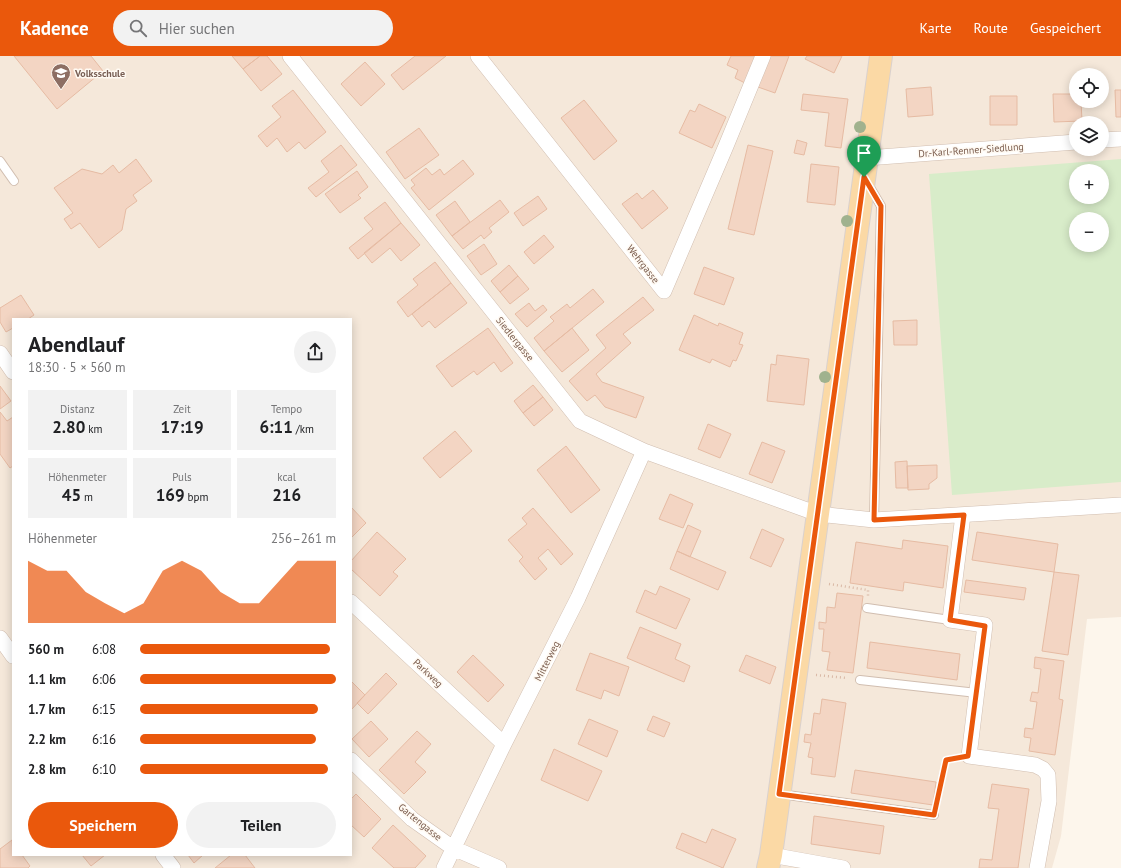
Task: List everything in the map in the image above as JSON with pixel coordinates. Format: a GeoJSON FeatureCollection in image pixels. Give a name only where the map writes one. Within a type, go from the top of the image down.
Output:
{"type":"FeatureCollection","features":[{"type":"Feature","properties":{"kind":"main road"},"geometry":{"type":"LineString","coordinates":[[769,862],[881,56]]}},
{"type":"Feature","properties":{"kind":"street","name":"Siedlergasse"},"geometry":{"type":"LineString","coordinates":[[290,56],[580,421],[644,452],[818,514],[874,520],[1121,505]]}},
{"type":"Feature","properties":{"kind":"street","name":"Wehrgasse"},"geometry":{"type":"LineString","coordinates":[[478,56],[664,291],[763,56]]}},
{"type":"Feature","properties":{"kind":"street"},"geometry":{"type":"LineString","coordinates":[[1109,140],[1121,139]]}},
{"type":"Feature","properties":{"kind":"street","name":"Dr.-Karl-Renner-Siedlung"},"geometry":{"type":"LineString","coordinates":[[865,168],[1069,143]]}},
{"type":"Feature","properties":{"kind":"street"},"geometry":{"type":"LineString","coordinates":[[0,353],[12,371]]}},
{"type":"Feature","properties":{"kind":"street","name":"Mitterweg"},"geometry":{"type":"LineString","coordinates":[[444,868],[504,744],[578,598],[644,452]]}},
{"type":"Feature","properties":{"kind":"street"},"geometry":{"type":"LineString","coordinates":[[964,515],[950,620],[985,626],[968,756],[1036,765],[1043,769],[1048,775],[1049,801],[1037,868]]}},
{"type":"Feature","properties":{"kind":"street","name":"Parkweg"},"geometry":{"type":"LineString","coordinates":[[352,603],[504,744]]}},
{"type":"Feature","properties":{"kind":"street"},"geometry":{"type":"LineString","coordinates":[[0,638],[12,655]]}},
{"type":"Feature","properties":{"kind":"street","name":"Gartengasse"},"geometry":{"type":"LineString","coordinates":[[352,761],[412,819],[454,848],[499,868]]}},
{"type":"Feature","properties":{"kind":"street"},"geometry":{"type":"LineString","coordinates":[[164,856],[173,868]]}},
{"type":"Feature","properties":{"kind":"street"},"geometry":{"type":"LineString","coordinates":[[769,862],[844,868]]}},
{"type":"Feature","properties":{"kind":"lane"},"geometry":{"type":"LineString","coordinates":[[0,161],[14,181]]}},
{"type":"Feature","properties":{"kind":"lane"},"geometry":{"type":"LineString","coordinates":[[865,168],[881,206],[874,520]]}},
{"type":"Feature","properties":{"kind":"lane"},"geometry":{"type":"LineString","coordinates":[[866,608],[950,620]]}},
{"type":"Feature","properties":{"kind":"lane"},"geometry":{"type":"LineString","coordinates":[[860,680],[977,693]]}},
{"type":"Feature","properties":{"kind":"lane"},"geometry":{"type":"LineString","coordinates":[[779,794],[934,815]]}},
{"type":"Feature","properties":{"kind":"path"},"geometry":{"type":"LineString","coordinates":[[809,581],[868,590],[866,608]]}},
{"type":"Feature","properties":{"kind":"path"},"geometry":{"type":"LineString","coordinates":[[811,674],[860,680]]}},
{"type":"Feature","properties":{"kind":"path"},"geometry":{"type":"LineString","coordinates":[[934,815],[946,760],[968,756]]}},
{"type":"Feature","properties":{"kind":"shaded area"},"geometry":{"type":"Polygon","coordinates":[[[0,56],[1121,56],[1121,617],[1087,619],[1061,836],[1052,868],[0,868],[0,56]]]}},
{"type":"Feature","properties":{"kind":"green space"},"geometry":{"type":"Polygon","coordinates":[[[1121,159],[1121,482],[952,495],[929,174],[1121,159]]]}},
{"type":"Feature","properties":{"kind":"building","name":"Volksschule"},"geometry":{"type":"Polygon","coordinates":[[[14,56],[91,56],[103,71],[57,109],[14,56]]]}},
{"type":"Feature","properties":{"kind":"building"},"geometry":{"type":"Polygon","coordinates":[[[232,56],[260,56],[243,69],[232,56]]]}},
{"type":"Feature","properties":{"kind":"building"},"geometry":{"type":"Polygon","coordinates":[[[260,56],[267,56],[282,74],[261,91],[243,69],[260,56]]]}},
{"type":"Feature","properties":{"kind":"building"},"geometry":{"type":"Polygon","coordinates":[[[415,56],[446,56],[403,90],[391,75],[415,56]]]}},
{"type":"Feature","properties":{"kind":"building"},"geometry":{"type":"Polygon","coordinates":[[[731,56],[758,56],[745,83],[735,78],[738,70],[727,65],[731,56]]]}},
{"type":"Feature","properties":{"kind":"building"},"geometry":{"type":"Polygon","coordinates":[[[770,56],[789,56],[775,93],[758,87],[770,56]]]}},
{"type":"Feature","properties":{"kind":"building"},"geometry":{"type":"Polygon","coordinates":[[[807,56],[842,56],[834,73],[805,59],[807,56]]]}},
{"type":"Feature","properties":{"kind":"building"},"geometry":{"type":"Polygon","coordinates":[[[365,62],[385,84],[361,106],[341,84],[365,62]]]}},
{"type":"Feature","properties":{"kind":"building"},"geometry":{"type":"Polygon","coordinates":[[[931,87],[933,115],[908,117],[906,89],[931,87]]]}},
{"type":"Feature","properties":{"kind":"building"},"geometry":{"type":"Polygon","coordinates":[[[293,90],[326,132],[305,149],[299,142],[287,152],[277,138],[267,147],[258,136],[281,117],[272,106],[293,90]]]}},
{"type":"Feature","properties":{"kind":"building"},"geometry":{"type":"Polygon","coordinates":[[[1115,90],[1121,90],[1121,117],[1116,117],[1115,90]]]}},
{"type":"Feature","properties":{"kind":"building"},"geometry":{"type":"Polygon","coordinates":[[[803,94],[848,99],[841,148],[825,146],[829,113],[801,110],[803,94]]]}},
{"type":"Feature","properties":{"kind":"building"},"geometry":{"type":"Polygon","coordinates":[[[1053,94],[1069,94],[1069,108],[1081,108],[1082,116],[1069,116],[1069,121],[1054,122],[1053,94]]]}},
{"type":"Feature","properties":{"kind":"building"},"geometry":{"type":"Polygon","coordinates":[[[990,96],[1017,96],[1017,125],[990,125],[990,96]]]}},
{"type":"Feature","properties":{"kind":"building"},"geometry":{"type":"Polygon","coordinates":[[[584,100],[617,141],[594,160],[561,118],[584,100]]]}},
{"type":"Feature","properties":{"kind":"building"},"geometry":{"type":"Polygon","coordinates":[[[699,104],[726,117],[712,148],[679,133],[690,110],[695,112],[699,104]]]}},
{"type":"Feature","properties":{"kind":"building"},"geometry":{"type":"Polygon","coordinates":[[[419,128],[439,155],[405,179],[386,152],[419,128]]]}},
{"type":"Feature","properties":{"kind":"building"},"geometry":{"type":"Polygon","coordinates":[[[797,140],[807,143],[804,155],[794,153],[797,140]]]}},
{"type":"Feature","properties":{"kind":"building"},"geometry":{"type":"Polygon","coordinates":[[[341,145],[357,165],[316,197],[308,188],[329,172],[321,161],[341,145]]]}},
{"type":"Feature","properties":{"kind":"building"},"geometry":{"type":"Polygon","coordinates":[[[748,145],[773,151],[754,235],[728,229],[748,145]]]}},
{"type":"Feature","properties":{"kind":"building"},"geometry":{"type":"Polygon","coordinates":[[[136,159],[152,181],[133,195],[137,201],[126,209],[122,230],[99,248],[80,223],[71,229],[64,219],[73,213],[54,188],[82,169],[102,174],[113,165],[119,173],[136,159]]]}},
{"type":"Feature","properties":{"kind":"building"},"geometry":{"type":"Polygon","coordinates":[[[463,160],[474,174],[429,210],[411,188],[415,185],[411,180],[426,168],[432,175],[440,169],[444,175],[463,160]]]}},
{"type":"Feature","properties":{"kind":"building"},"geometry":{"type":"Polygon","coordinates":[[[811,164],[839,167],[835,205],[807,202],[811,164]]]}},
{"type":"Feature","properties":{"kind":"building"},"geometry":{"type":"Polygon","coordinates":[[[357,171],[368,187],[358,195],[361,198],[340,213],[325,194],[357,171]]]}},
{"type":"Feature","properties":{"kind":"building"},"geometry":{"type":"Polygon","coordinates":[[[653,190],[668,208],[642,229],[622,204],[637,193],[642,199],[653,190]]]}},
{"type":"Feature","properties":{"kind":"building"},"geometry":{"type":"Polygon","coordinates":[[[538,196],[547,209],[523,226],[514,213],[538,196]]]}},
{"type":"Feature","properties":{"kind":"building"},"geometry":{"type":"Polygon","coordinates":[[[500,200],[509,212],[489,228],[492,232],[484,239],[481,235],[463,249],[452,236],[500,200]]]}},
{"type":"Feature","properties":{"kind":"building"},"geometry":{"type":"Polygon","coordinates":[[[455,201],[470,222],[452,236],[436,215],[455,201]]]}},
{"type":"Feature","properties":{"kind":"building"},"geometry":{"type":"Polygon","coordinates":[[[385,202],[401,223],[358,259],[349,248],[373,229],[364,218],[385,202]]]}},
{"type":"Feature","properties":{"kind":"building"},"geometry":{"type":"Polygon","coordinates":[[[401,223],[420,245],[401,261],[390,248],[372,263],[364,253],[401,223]]]}},
{"type":"Feature","properties":{"kind":"building"},"geometry":{"type":"Polygon","coordinates":[[[544,235],[554,247],[534,264],[524,252],[544,235]]]}},
{"type":"Feature","properties":{"kind":"building"},"geometry":{"type":"Polygon","coordinates":[[[484,244],[497,264],[481,275],[467,256],[484,244]]]}},
{"type":"Feature","properties":{"kind":"building"},"geometry":{"type":"Polygon","coordinates":[[[435,262],[451,283],[408,317],[397,302],[418,285],[413,279],[435,262]]]}},
{"type":"Feature","properties":{"kind":"building"},"geometry":{"type":"Polygon","coordinates":[[[509,265],[518,276],[500,292],[491,281],[509,265]]]}},
{"type":"Feature","properties":{"kind":"building"},"geometry":{"type":"Polygon","coordinates":[[[704,267],[734,278],[724,305],[694,294],[704,267]]]}},
{"type":"Feature","properties":{"kind":"building"},"geometry":{"type":"Polygon","coordinates":[[[518,276],[529,289],[510,304],[500,292],[518,276]]]}},
{"type":"Feature","properties":{"kind":"building"},"geometry":{"type":"Polygon","coordinates":[[[451,283],[467,303],[435,328],[429,321],[422,327],[412,314],[451,283]]]}},
{"type":"Feature","properties":{"kind":"building"},"geometry":{"type":"Polygon","coordinates":[[[593,289],[604,302],[544,351],[534,338],[554,321],[550,317],[567,304],[570,308],[593,289]]]}},
{"type":"Feature","properties":{"kind":"building"},"geometry":{"type":"Polygon","coordinates":[[[21,295],[34,315],[30,318],[12,318],[12,329],[6,332],[0,322],[0,308],[21,295]]]}},
{"type":"Feature","properties":{"kind":"building"},"geometry":{"type":"Polygon","coordinates":[[[643,297],[654,310],[623,334],[631,343],[596,374],[602,382],[644,397],[636,418],[605,407],[595,395],[587,401],[569,381],[606,348],[596,335],[643,297]]]}},
{"type":"Feature","properties":{"kind":"building"},"geometry":{"type":"Polygon","coordinates":[[[529,303],[535,311],[543,305],[547,310],[527,327],[515,314],[529,303]]]}},
{"type":"Feature","properties":{"kind":"building"},"geometry":{"type":"Polygon","coordinates":[[[694,315],[718,326],[719,323],[743,333],[739,344],[743,345],[736,361],[733,360],[730,367],[712,359],[710,363],[679,350],[694,315]]]}},
{"type":"Feature","properties":{"kind":"building"},"geometry":{"type":"Polygon","coordinates":[[[917,320],[917,345],[894,345],[893,321],[917,320]]]}},
{"type":"Feature","properties":{"kind":"building"},"geometry":{"type":"Polygon","coordinates":[[[488,328],[513,363],[501,372],[494,362],[477,375],[474,371],[452,387],[436,366],[488,328]]]}},
{"type":"Feature","properties":{"kind":"building"},"geometry":{"type":"Polygon","coordinates":[[[572,328],[589,350],[562,372],[544,351],[572,328]]]}},
{"type":"Feature","properties":{"kind":"building"},"geometry":{"type":"Polygon","coordinates":[[[777,355],[809,359],[804,405],[767,401],[771,364],[776,365],[777,355]]]}},
{"type":"Feature","properties":{"kind":"building"},"geometry":{"type":"Polygon","coordinates":[[[533,385],[543,397],[523,413],[514,401],[533,385]]]}},
{"type":"Feature","properties":{"kind":"building"},"geometry":{"type":"Polygon","coordinates":[[[0,386],[11,401],[0,409],[0,386]]]}},
{"type":"Feature","properties":{"kind":"building"},"geometry":{"type":"Polygon","coordinates":[[[543,397],[553,410],[534,426],[523,413],[543,397]]]}},
{"type":"Feature","properties":{"kind":"building"},"geometry":{"type":"Polygon","coordinates":[[[0,412],[7,421],[12,418],[12,467],[10,468],[0,454],[0,412]]]}},
{"type":"Feature","properties":{"kind":"building"},"geometry":{"type":"Polygon","coordinates":[[[708,424],[731,434],[720,458],[698,449],[708,424]]]}},
{"type":"Feature","properties":{"kind":"building"},"geometry":{"type":"Polygon","coordinates":[[[455,431],[472,451],[440,478],[423,458],[455,431]]]}},
{"type":"Feature","properties":{"kind":"building"},"geometry":{"type":"Polygon","coordinates":[[[762,442],[785,451],[772,483],[749,474],[762,442]]]}},
{"type":"Feature","properties":{"kind":"building"},"geometry":{"type":"Polygon","coordinates":[[[566,446],[600,490],[571,513],[537,470],[566,446]]]}},
{"type":"Feature","properties":{"kind":"building"},"geometry":{"type":"Polygon","coordinates":[[[907,461],[908,488],[896,488],[895,462],[907,461]]]}},
{"type":"Feature","properties":{"kind":"building"},"geometry":{"type":"Polygon","coordinates":[[[937,465],[937,478],[929,484],[929,489],[908,490],[907,466],[937,465]]]}},
{"type":"Feature","properties":{"kind":"building"},"geometry":{"type":"Polygon","coordinates":[[[670,494],[693,504],[683,528],[659,519],[670,494]]]}},
{"type":"Feature","properties":{"kind":"building"},"geometry":{"type":"Polygon","coordinates":[[[352,508],[366,523],[352,537],[352,508]]]}},
{"type":"Feature","properties":{"kind":"building"},"geometry":{"type":"Polygon","coordinates":[[[533,508],[573,554],[561,565],[548,549],[538,558],[547,569],[535,580],[519,561],[523,557],[508,540],[527,524],[522,518],[533,508]]]}},
{"type":"Feature","properties":{"kind":"building"},"geometry":{"type":"Polygon","coordinates":[[[688,525],[701,531],[690,557],[677,551],[688,525]]]}},
{"type":"Feature","properties":{"kind":"building"},"geometry":{"type":"Polygon","coordinates":[[[762,529],[784,539],[771,567],[750,558],[762,529]]]}},
{"type":"Feature","properties":{"kind":"building"},"geometry":{"type":"Polygon","coordinates":[[[377,532],[406,559],[393,572],[398,576],[380,596],[352,570],[352,560],[377,532]]]}},
{"type":"Feature","properties":{"kind":"building"},"geometry":{"type":"Polygon","coordinates":[[[977,532],[1058,544],[1054,572],[972,560],[977,532]]]}},
{"type":"Feature","properties":{"kind":"building"},"geometry":{"type":"Polygon","coordinates":[[[903,540],[948,546],[943,588],[904,582],[903,591],[850,583],[856,542],[902,549],[903,540]]]}},
{"type":"Feature","properties":{"kind":"building"},"geometry":{"type":"Polygon","coordinates":[[[677,551],[726,572],[718,590],[670,569],[677,551]]]}},
{"type":"Feature","properties":{"kind":"building"},"geometry":{"type":"Polygon","coordinates":[[[1054,572],[1079,575],[1068,655],[1042,651],[1054,572]]]}},
{"type":"Feature","properties":{"kind":"building"},"geometry":{"type":"Polygon","coordinates":[[[966,580],[1026,588],[1024,600],[964,592],[966,580]]]}},
{"type":"Feature","properties":{"kind":"building"},"geometry":{"type":"Polygon","coordinates":[[[660,586],[690,599],[676,629],[636,612],[645,590],[656,595],[660,586]]]}},
{"type":"Feature","properties":{"kind":"building"},"geometry":{"type":"Polygon","coordinates":[[[837,593],[863,596],[853,673],[827,670],[830,652],[822,651],[824,629],[819,629],[819,622],[826,623],[827,607],[835,608],[837,593]]]}},
{"type":"Feature","properties":{"kind":"building"},"geometry":{"type":"Polygon","coordinates":[[[640,627],[681,644],[675,659],[690,666],[684,682],[627,658],[640,627]]]}},
{"type":"Feature","properties":{"kind":"building"},"geometry":{"type":"Polygon","coordinates":[[[870,642],[960,654],[957,680],[867,668],[870,642]]]}},
{"type":"Feature","properties":{"kind":"building"},"geometry":{"type":"Polygon","coordinates":[[[590,653],[629,667],[619,696],[604,690],[601,699],[576,690],[590,653]]]}},
{"type":"Feature","properties":{"kind":"building"},"geometry":{"type":"Polygon","coordinates":[[[473,655],[504,685],[488,702],[457,672],[473,655]]]}},
{"type":"Feature","properties":{"kind":"building"},"geometry":{"type":"Polygon","coordinates":[[[746,655],[776,667],[770,684],[739,671],[746,655]]]}},
{"type":"Feature","properties":{"kind":"building"},"geometry":{"type":"Polygon","coordinates":[[[1035,657],[1064,661],[1059,699],[1063,700],[1055,755],[1029,751],[1031,738],[1024,737],[1025,728],[1033,729],[1037,702],[1030,701],[1032,692],[1038,693],[1041,669],[1034,668],[1035,657]]]}},
{"type":"Feature","properties":{"kind":"building"},"geometry":{"type":"Polygon","coordinates":[[[386,673],[397,684],[368,714],[357,703],[386,673]]]}},
{"type":"Feature","properties":{"kind":"building"},"geometry":{"type":"Polygon","coordinates":[[[352,682],[365,695],[352,709],[352,682]]]}},
{"type":"Feature","properties":{"kind":"building"},"geometry":{"type":"Polygon","coordinates":[[[822,699],[846,703],[835,777],[811,774],[813,758],[808,757],[811,743],[804,742],[805,734],[811,735],[814,713],[820,714],[822,699]]]}},
{"type":"Feature","properties":{"kind":"building"},"geometry":{"type":"Polygon","coordinates":[[[653,716],[670,723],[664,737],[647,730],[653,716]]]}},
{"type":"Feature","properties":{"kind":"building"},"geometry":{"type":"Polygon","coordinates":[[[589,719],[618,731],[607,757],[578,744],[589,719]]]}},
{"type":"Feature","properties":{"kind":"building"},"geometry":{"type":"Polygon","coordinates":[[[371,721],[388,739],[369,757],[352,739],[371,721]]]}},
{"type":"Feature","properties":{"kind":"building"},"geometry":{"type":"Polygon","coordinates":[[[417,731],[431,744],[415,762],[426,772],[404,794],[379,770],[417,731]]]}},
{"type":"Feature","properties":{"kind":"building"},"geometry":{"type":"Polygon","coordinates":[[[554,749],[602,771],[588,801],[541,780],[554,749]]]}},
{"type":"Feature","properties":{"kind":"building"},"geometry":{"type":"Polygon","coordinates":[[[855,770],[936,782],[933,805],[851,793],[855,770]]]}},
{"type":"Feature","properties":{"kind":"building"},"geometry":{"type":"Polygon","coordinates":[[[992,784],[1029,789],[1018,868],[979,868],[980,859],[992,860],[999,809],[988,808],[992,784]]]}},
{"type":"Feature","properties":{"kind":"building"},"geometry":{"type":"Polygon","coordinates":[[[356,794],[381,819],[364,837],[352,826],[352,798],[356,794]]]}},
{"type":"Feature","properties":{"kind":"building"},"geometry":{"type":"Polygon","coordinates":[[[814,816],[884,826],[880,854],[811,844],[814,816]]]}},
{"type":"Feature","properties":{"kind":"building"},"geometry":{"type":"Polygon","coordinates":[[[393,825],[426,856],[415,868],[394,868],[372,848],[393,825]]]}},
{"type":"Feature","properties":{"kind":"building"},"geometry":{"type":"Polygon","coordinates":[[[712,829],[736,839],[723,868],[676,848],[682,833],[706,843],[712,829]]]}},
{"type":"Feature","properties":{"kind":"building"},"geometry":{"type":"Polygon","coordinates":[[[12,840],[12,856],[23,856],[30,866],[28,868],[0,868],[0,849],[12,840]]]}},
{"type":"Feature","properties":{"kind":"building"},"geometry":{"type":"Polygon","coordinates":[[[83,856],[104,856],[91,866],[83,856]]]}},
{"type":"Feature","properties":{"kind":"building"},"geometry":{"type":"Polygon","coordinates":[[[189,856],[202,856],[194,863],[189,856]]]}},
{"type":"Feature","properties":{"kind":"building"},"geometry":{"type":"Polygon","coordinates":[[[230,856],[246,856],[255,868],[215,868],[230,856]]]}},
{"type":"Feature","properties":{"kind":"place","name":"Volksschule"},"geometry":{"type":"Point","coordinates":[61,90]}},
{"type":"Feature","properties":{"kind":"route"},"geometry":{"type":"LineString","coordinates":[[864,177],[881,206],[874,520],[964,515],[950,620],[985,626],[968,756],[946,760],[934,815],[779,794],[864,177]]}}]}
